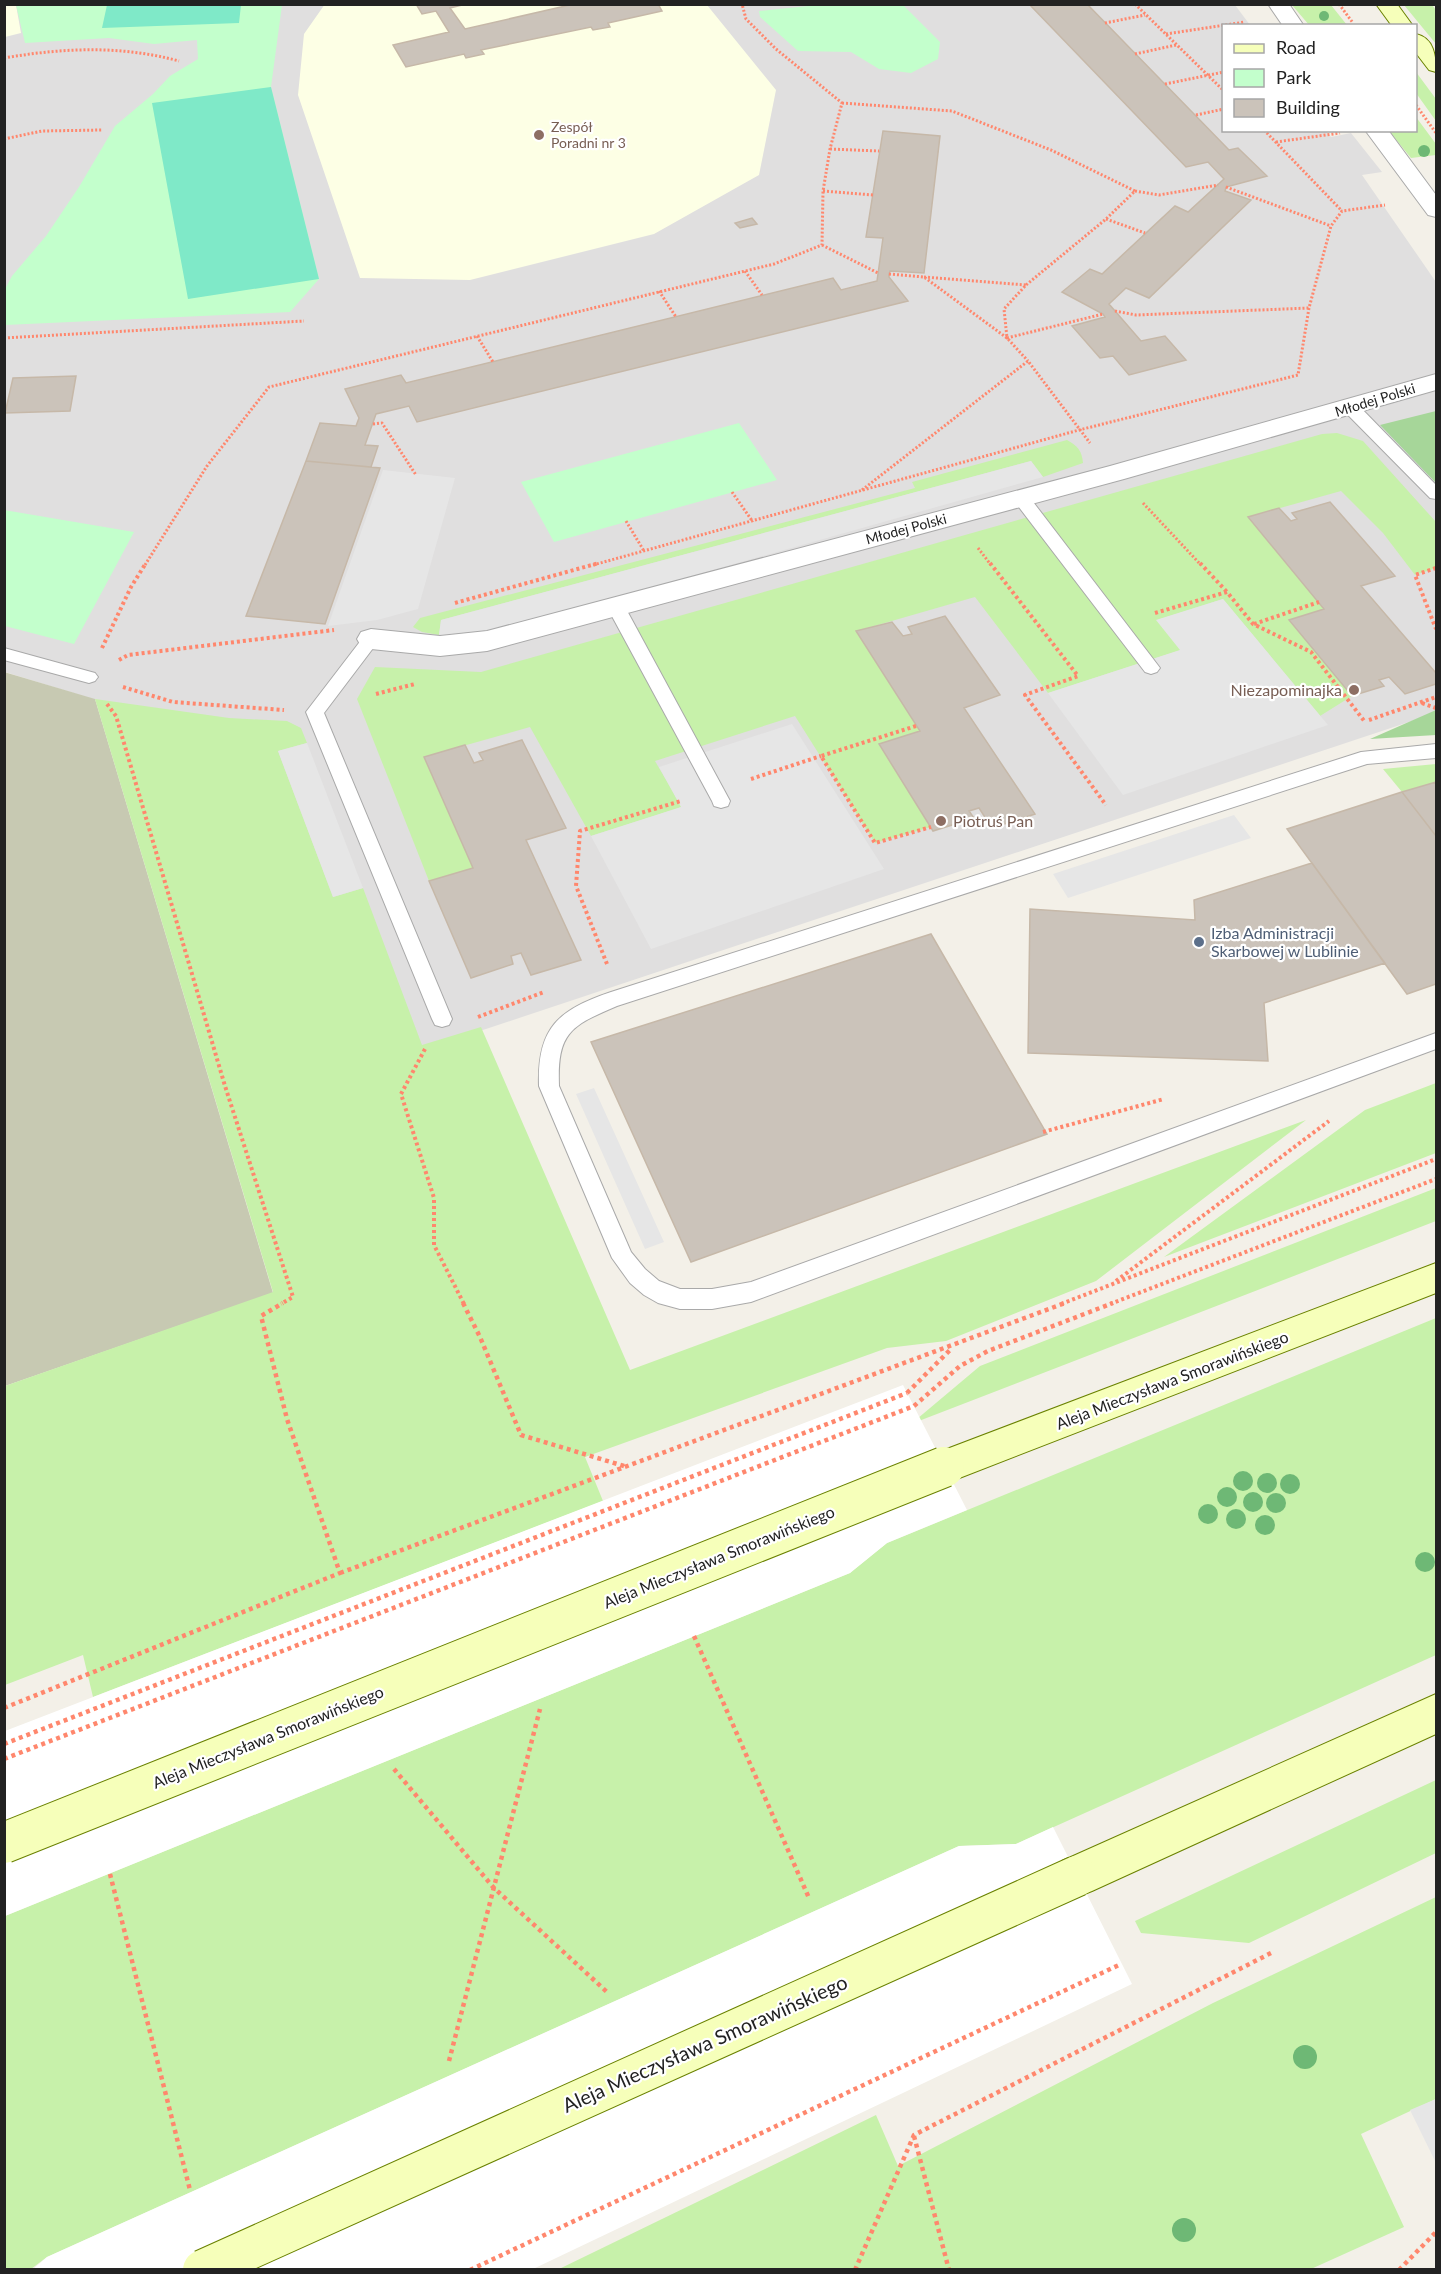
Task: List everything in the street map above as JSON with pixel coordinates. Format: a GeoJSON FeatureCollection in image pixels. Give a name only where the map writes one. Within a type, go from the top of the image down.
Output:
{"type":"FeatureCollection","features":[{"type":"Feature","properties":{"kind":"main road"},"geometry":{"type":"LineString","coordinates":[[1386,4],[1401,24]]}},
{"type":"Feature","properties":{"kind":"main road"},"geometry":{"type":"LineString","coordinates":[[1417,41],[1437,66]]}},
{"type":"Feature","properties":{"kind":"main road","name":"Aleja Mieczysława Smorawińskiego"},"geometry":{"type":"LineString","coordinates":[[4,1843],[944,1467],[1437,1278]]}},
{"type":"Feature","properties":{"kind":"main road","name":"Aleja Mieczysława Smorawińskiego"},"geometry":{"type":"LineString","coordinates":[[202,2270],[1437,1714]]}},
{"type":"Feature","properties":{"kind":"street"},"geometry":{"type":"LineString","coordinates":[[1278,4],[1293,24]]}},
{"type":"Feature","properties":{"kind":"street"},"geometry":{"type":"LineString","coordinates":[[1378,132],[1437,210]]}},
{"type":"Feature","properties":{"kind":"street","name":"Młodej Polski"},"geometry":{"type":"LineString","coordinates":[[371,639],[440,646],[487,641],[1021,498],[1351,408],[1437,382]]}},
{"type":"Feature","properties":{"kind":"lane"},"geometry":{"type":"LineString","coordinates":[[1351,408],[1437,494]]}},
{"type":"Feature","properties":{"kind":"lane"},"geometry":{"type":"LineString","coordinates":[[1021,498],[1151,668]]}},
{"type":"Feature","properties":{"kind":"lane"},"geometry":{"type":"LineString","coordinates":[[616,607],[718,796]]}},
{"type":"Feature","properties":{"kind":"lane"},"geometry":{"type":"LineString","coordinates":[[371,639],[315,712],[442,1019]]}},
{"type":"Feature","properties":{"kind":"lane"},"geometry":{"type":"LineString","coordinates":[[4,654],[88,677]]}},
{"type":"Feature","properties":{"kind":"lane"},"geometry":{"type":"LineString","coordinates":[[1437,750],[1367,756],[611,1000],[572,1017],[557,1032],[549,1048],[547,1068],[549,1086],[623,1258],[637,1277],[652,1290],[673,1299],[696,1301],[751,1292],[774,1284],[1437,1041]]}},
{"type":"Feature","properties":{"kind":"path"},"geometry":{"type":"LineString","coordinates":[[742,4],[746,19],[769,42],[842,103],[952,111],[1051,150],[1135,191],[1159,195],[1218,185]]}},
{"type":"Feature","properties":{"kind":"path"},"geometry":{"type":"LineString","coordinates":[[1135,4],[1222,89]]}},
{"type":"Feature","properties":{"kind":"path"},"geometry":{"type":"LineString","coordinates":[[1339,4],[1354,24]]}},
{"type":"Feature","properties":{"kind":"path"},"geometry":{"type":"LineString","coordinates":[[1105,23],[1145,15]]}},
{"type":"Feature","properties":{"kind":"path"},"geometry":{"type":"LineString","coordinates":[[1233,24],[1253,21]]}},
{"type":"Feature","properties":{"kind":"path"},"geometry":{"type":"LineString","coordinates":[[1166,34],[1222,26]]}},
{"type":"Feature","properties":{"kind":"path"},"geometry":{"type":"LineString","coordinates":[[1136,54],[1177,45]]}},
{"type":"Feature","properties":{"kind":"path"},"geometry":{"type":"LineString","coordinates":[[4,58],[42,50],[98,49],[154,53],[179,61]]}},
{"type":"Feature","properties":{"kind":"path"},"geometry":{"type":"LineString","coordinates":[[1165,84],[1222,72]]}},
{"type":"Feature","properties":{"kind":"path"},"geometry":{"type":"LineString","coordinates":[[822,245],[823,191],[830,149],[842,103]]}},
{"type":"Feature","properties":{"kind":"path"},"geometry":{"type":"LineString","coordinates":[[1417,106],[1437,133]]}},
{"type":"Feature","properties":{"kind":"path"},"geometry":{"type":"LineString","coordinates":[[1197,115],[1222,109]]}},
{"type":"Feature","properties":{"kind":"path"},"geometry":{"type":"LineString","coordinates":[[4,139],[42,130],[102,130]]}},
{"type":"Feature","properties":{"kind":"path"},"geometry":{"type":"LineString","coordinates":[[1266,132],[1342,211]]}},
{"type":"Feature","properties":{"kind":"path"},"geometry":{"type":"LineString","coordinates":[[830,149],[879,151]]}},
{"type":"Feature","properties":{"kind":"path"},"geometry":{"type":"LineString","coordinates":[[454,604],[1079,430],[1298,375],[1309,308],[1331,226],[1342,211],[1399,202],[1408,172]]}},
{"type":"Feature","properties":{"kind":"path"},"geometry":{"type":"LineString","coordinates":[[1226,187],[1331,226]]}},
{"type":"Feature","properties":{"kind":"path"},"geometry":{"type":"LineString","coordinates":[[823,191],[873,195]]}},
{"type":"Feature","properties":{"kind":"path"},"geometry":{"type":"LineString","coordinates":[[1006,338],[1004,309],[1026,285],[1106,219],[1135,191]]}},
{"type":"Feature","properties":{"kind":"path"},"geometry":{"type":"LineString","coordinates":[[1106,219],[1145,233]]}},
{"type":"Feature","properties":{"kind":"path"},"geometry":{"type":"LineString","coordinates":[[88,677],[131,587],[207,466],[269,387],[774,264],[822,245],[878,273]]}},
{"type":"Feature","properties":{"kind":"path"},"geometry":{"type":"LineString","coordinates":[[745,271],[762,296]]}},
{"type":"Feature","properties":{"kind":"path"},"geometry":{"type":"LineString","coordinates":[[890,274],[1026,285]]}},
{"type":"Feature","properties":{"kind":"path"},"geometry":{"type":"LineString","coordinates":[[924,277],[1006,338],[1028,361],[1079,430]]}},
{"type":"Feature","properties":{"kind":"path"},"geometry":{"type":"LineString","coordinates":[[659,291],[676,317]]}},
{"type":"Feature","properties":{"kind":"path"},"geometry":{"type":"LineString","coordinates":[[1115,311],[1136,315],[1309,308]]}},
{"type":"Feature","properties":{"kind":"path"},"geometry":{"type":"LineString","coordinates":[[1006,338],[1103,314]]}},
{"type":"Feature","properties":{"kind":"path"},"geometry":{"type":"LineString","coordinates":[[4,338],[304,321]]}},
{"type":"Feature","properties":{"kind":"path"},"geometry":{"type":"LineString","coordinates":[[477,336],[493,362]]}},
{"type":"Feature","properties":{"kind":"path"},"geometry":{"type":"LineString","coordinates":[[858,493],[1028,361]]}},
{"type":"Feature","properties":{"kind":"path"},"geometry":{"type":"LineString","coordinates":[[373,424],[382,423],[416,475]]}},
{"type":"Feature","properties":{"kind":"path"},"geometry":{"type":"LineString","coordinates":[[732,492],[753,522]]}},
{"type":"Feature","properties":{"kind":"path"},"geometry":{"type":"LineString","coordinates":[[1135,495],[1227,592],[1253,624],[1311,652],[1365,722]]}},
{"type":"Feature","properties":{"kind":"path"},"geometry":{"type":"LineString","coordinates":[[627,521],[644,551]]}},
{"type":"Feature","properties":{"kind":"path"},"geometry":{"type":"LineString","coordinates":[[973,542],[1078,676],[1025,695],[1106,805]]}},
{"type":"Feature","properties":{"kind":"path"},"geometry":{"type":"LineString","coordinates":[[1437,568],[1415,575],[1437,629]]}},
{"type":"Feature","properties":{"kind":"path"},"geometry":{"type":"LineString","coordinates":[[1149,615],[1227,592]]}},
{"type":"Feature","properties":{"kind":"path"},"geometry":{"type":"LineString","coordinates":[[1253,624],[1319,602]]}},
{"type":"Feature","properties":{"kind":"path"},"geometry":{"type":"LineString","coordinates":[[88,677],[128,655],[340,629]]}},
{"type":"Feature","properties":{"kind":"path"},"geometry":{"type":"LineString","coordinates":[[88,677],[173,702],[315,712]]}},
{"type":"Feature","properties":{"kind":"path"},"geometry":{"type":"LineString","coordinates":[[88,677],[116,716],[222,1075],[293,1297],[261,1316],[287,1419],[340,1573]]}},
{"type":"Feature","properties":{"kind":"path"},"geometry":{"type":"LineString","coordinates":[[1421,703],[1437,708]]}},
{"type":"Feature","properties":{"kind":"path"},"geometry":{"type":"LineString","coordinates":[[608,967],[576,886],[580,831],[718,796],[821,756],[916,726]]}},
{"type":"Feature","properties":{"kind":"path"},"geometry":{"type":"LineString","coordinates":[[821,756],[875,843],[931,827]]}},
{"type":"Feature","properties":{"kind":"path"},"geometry":{"type":"LineString","coordinates":[[442,1019],[401,1094],[434,1198],[434,1245],[480,1337],[521,1435],[624,1466]]}},
{"type":"Feature","properties":{"kind":"path"},"geometry":{"type":"LineString","coordinates":[[1043,1132],[1129,1107]]}},
{"type":"Feature","properties":{"kind":"path"},"geometry":{"type":"LineString","coordinates":[[1111,1285],[1331,1120]]}},
{"type":"Feature","properties":{"kind":"path"},"geometry":{"type":"LineString","coordinates":[[4,1708],[340,1573],[624,1466],[954,1346],[1437,1159]]}},
{"type":"Feature","properties":{"kind":"path"},"geometry":{"type":"LineString","coordinates":[[4,1759],[914,1406],[960,1366],[988,1350],[1437,1179]]}},
{"type":"Feature","properties":{"kind":"path"},"geometry":{"type":"LineString","coordinates":[[4,1744],[907,1393],[954,1346]]}},
{"type":"Feature","properties":{"kind":"path"},"geometry":{"type":"LineString","coordinates":[[694,1636],[809,1898]]}},
{"type":"Feature","properties":{"kind":"path"},"geometry":{"type":"LineString","coordinates":[[448,2061],[540,1709]]}},
{"type":"Feature","properties":{"kind":"path"},"geometry":{"type":"LineString","coordinates":[[394,1769],[493,1887],[607,1992]]}},
{"type":"Feature","properties":{"kind":"path"},"geometry":{"type":"LineString","coordinates":[[110,1874],[190,2190]]}},
{"type":"Feature","properties":{"kind":"path"},"geometry":{"type":"LineString","coordinates":[[855,2270],[914,2135],[1271,1953]]}},
{"type":"Feature","properties":{"kind":"path"},"geometry":{"type":"LineString","coordinates":[[470,2270],[1121,1964]]}},
{"type":"Feature","properties":{"kind":"path"},"geometry":{"type":"LineString","coordinates":[[914,2135],[949,2270]]}},
{"type":"Feature","properties":{"kind":"path"},"geometry":{"type":"LineString","coordinates":[[1399,2270],[1437,2232]]}},
{"type":"Feature","properties":{"kind":"shaded area"},"geometry":{"type":"Polygon","coordinates":[[[5,4],[16,5],[21,33],[5,37],[5,4]]]}},
{"type":"Feature","properties":{"kind":"shaded area","name":"Zespół Poradni nr 3"},"geometry":{"type":"Polygon","coordinates":[[[325,4],[707,5],[776,90],[759,175],[654,234],[470,280],[360,278],[298,95],[304,34],[325,4]]]}},
{"type":"Feature","properties":{"kind":"shaded area"},"geometry":{"type":"Polygon","coordinates":[[[4,5],[1235,5],[1249,24],[1222,24],[1222,132],[1327,132],[1331,137],[1351,133],[1382,172],[1362,175],[1436,282],[1436,713],[486,1029],[388,1058],[151,717],[5,672],[4,5]]]}},
{"type":"Feature","properties":{"kind":"shaded area"},"geometry":{"type":"Polygon","coordinates":[[[1031,461],[1043,477],[482,635],[439,635],[441,620],[1031,461]]]}},
{"type":"Feature","properties":{"kind":"shaded area"},"geometry":{"type":"Polygon","coordinates":[[[383,470],[455,478],[418,609],[377,620],[328,626],[383,470]]]}},
{"type":"Feature","properties":{"kind":"shaded area"},"geometry":{"type":"Polygon","coordinates":[[[1223,599],[1328,725],[1123,795],[1048,693],[1180,650],[1156,620],[1223,599]]]}},
{"type":"Feature","properties":{"kind":"shaded area"},"geometry":{"type":"Polygon","coordinates":[[[4,672],[95,699],[273,1293],[5,1386],[4,672]]]}},
{"type":"Feature","properties":{"kind":"shaded area"},"geometry":{"type":"Polygon","coordinates":[[[792,724],[884,869],[651,949],[591,836],[681,807],[659,767],[792,724]]]}},
{"type":"Feature","properties":{"kind":"shaded area"},"geometry":{"type":"Polygon","coordinates":[[[307,743],[363,888],[333,897],[278,751],[307,743]]]}},
{"type":"Feature","properties":{"kind":"shaded area"},"geometry":{"type":"Polygon","coordinates":[[[1234,815],[1251,838],[1068,898],[1053,874],[1234,815]]]}},
{"type":"Feature","properties":{"kind":"shaded area"},"geometry":{"type":"Polygon","coordinates":[[[594,1088],[664,1242],[645,1249],[576,1094],[594,1088]]]}},
{"type":"Feature","properties":{"kind":"shaded area"},"geometry":{"type":"Polygon","coordinates":[[[1436,2099],[1436,2163],[1410,2110],[1436,2099]]]}},
{"type":"Feature","properties":{"kind":"green space"},"geometry":{"type":"Polygon","coordinates":[[[107,4],[241,5],[239,23],[102,28],[107,4]]]}},
{"type":"Feature","properties":{"kind":"green space"},"geometry":{"type":"Polygon","coordinates":[[[828,4],[903,5],[940,42],[938,59],[911,73],[879,69],[851,52],[798,51],[760,17],[759,11],[828,4]]]}},
{"type":"Feature","properties":{"kind":"green space"},"geometry":{"type":"Polygon","coordinates":[[[16,5],[282,5],[271,87],[319,279],[290,312],[5,325],[4,291],[12,276],[46,236],[79,187],[115,126],[153,94],[170,76],[198,59],[197,40],[154,44],[109,38],[25,43],[16,5]]]}},
{"type":"Feature","properties":{"kind":"green space"},"geometry":{"type":"Polygon","coordinates":[[[1292,5],[1331,5],[1346,24],[1308,24],[1292,5]]]}},
{"type":"Feature","properties":{"kind":"green space"},"geometry":{"type":"Polygon","coordinates":[[[1404,5],[1432,5],[1436,10],[1436,44],[1404,5]]]}},
{"type":"Feature","properties":{"kind":"green space"},"geometry":{"type":"Polygon","coordinates":[[[1417,73],[1436,99],[1436,121],[1417,94],[1417,73]]]}},
{"type":"Feature","properties":{"kind":"green space"},"geometry":{"type":"Polygon","coordinates":[[[271,87],[319,279],[188,299],[152,103],[271,87]]]}},
{"type":"Feature","properties":{"kind":"green space"},"geometry":{"type":"Polygon","coordinates":[[[1417,118],[1436,144],[1436,155],[1411,158],[1390,132],[1417,132],[1417,118]]]}},
{"type":"Feature","properties":{"kind":"green space"},"geometry":{"type":"Polygon","coordinates":[[[1436,411],[1436,483],[1380,425],[1436,411]]]}},
{"type":"Feature","properties":{"kind":"green space"},"geometry":{"type":"Polygon","coordinates":[[[739,423],[777,480],[554,542],[521,482],[739,423]]]}},
{"type":"Feature","properties":{"kind":"green space"},"geometry":{"type":"Polygon","coordinates":[[[1337,433],[1363,441],[1436,522],[1436,568],[1415,575],[1383,533],[1341,491],[1248,517],[1324,609],[1289,620],[1352,696],[1320,716],[1223,599],[1157,620],[1181,650],[1048,693],[975,597],[857,631],[920,731],[880,744],[931,827],[875,843],[795,716],[655,761],[682,807],[591,836],[530,727],[424,757],[473,868],[429,881],[357,699],[375,667],[481,672],[1322,434],[1337,433]]]}},
{"type":"Feature","properties":{"kind":"green space"},"geometry":{"type":"Polygon","coordinates":[[[1067,440],[1079,449],[1083,463],[1043,477],[1031,461],[441,620],[439,635],[422,632],[413,627],[420,618],[915,488],[912,482],[1067,440]]]}},
{"type":"Feature","properties":{"kind":"green space"},"geometry":{"type":"Polygon","coordinates":[[[4,510],[134,532],[74,644],[5,626],[4,510]]]}},
{"type":"Feature","properties":{"kind":"green space"},"geometry":{"type":"Polygon","coordinates":[[[95,699],[229,718],[287,721],[301,728],[307,743],[278,751],[333,897],[363,888],[422,1045],[481,1027],[630,1370],[1306,1120],[1096,1281],[946,1341],[887,1348],[585,1457],[603,1501],[93,1697],[83,1655],[5,1685],[5,1386],[273,1292],[95,699]]]}},
{"type":"Feature","properties":{"kind":"green space"},"geometry":{"type":"Polygon","coordinates":[[[1436,710],[1436,735],[1370,739],[1436,710]]]}},
{"type":"Feature","properties":{"kind":"green space"},"geometry":{"type":"Polygon","coordinates":[[[1436,764],[1436,782],[1402,792],[1383,769],[1436,764]]]}},
{"type":"Feature","properties":{"kind":"green space"},"geometry":{"type":"Polygon","coordinates":[[[1436,1083],[1436,1153],[1164,1257],[1365,1110],[1436,1083]]]}},
{"type":"Feature","properties":{"kind":"green space"},"geometry":{"type":"Polygon","coordinates":[[[1436,1188],[1436,1221],[911,1424],[980,1366],[1436,1188]]]}},
{"type":"Feature","properties":{"kind":"green space"},"geometry":{"type":"Polygon","coordinates":[[[1436,1318],[1436,1655],[1016,1844],[959,1846],[47,2257],[31,2269],[5,2270],[5,1916],[850,1573],[887,1543],[1436,1318]]]}},
{"type":"Feature","properties":{"kind":"green space"},"geometry":{"type":"Polygon","coordinates":[[[1436,1780],[1436,1853],[1249,1943],[1141,1933],[1135,1921],[1436,1780]]]}},
{"type":"Feature","properties":{"kind":"green space"},"geometry":{"type":"Polygon","coordinates":[[[1436,1897],[1436,2099],[1361,2134],[1404,2227],[1311,2269],[557,2270],[876,2115],[898,2166],[1213,2003],[1436,1897]]]}},
{"type":"Feature","properties":{"kind":"pier"},"geometry":{"type":"Polygon","coordinates":[[[903,1385],[967,1510],[887,1543],[850,1573],[5,1916],[5,1731],[903,1385]]]}},
{"type":"Feature","properties":{"kind":"pier"},"geometry":{"type":"Polygon","coordinates":[[[1053,1827],[1132,1984],[533,2269],[32,2270],[47,2257],[959,1846],[1016,1844],[1053,1827]]]}},
{"type":"Feature","properties":{"kind":"building"},"geometry":{"type":"Polygon","coordinates":[[[416,4],[466,4],[450,8],[465,29],[574,4],[658,4],[662,11],[608,23],[610,27],[593,30],[591,27],[481,50],[484,54],[466,58],[464,54],[406,67],[393,45],[449,32],[436,11],[422,14],[416,4]]]}},
{"type":"Feature","properties":{"kind":"building"},"geometry":{"type":"Polygon","coordinates":[[[1029,4],[1087,4],[1229,150],[1238,148],[1267,176],[1226,187],[1225,191],[1251,200],[1149,298],[1126,288],[1109,304],[1141,341],[1165,336],[1186,360],[1129,375],[1113,356],[1100,358],[1072,326],[1105,317],[1103,314],[1062,292],[1090,269],[1102,274],[1175,206],[1188,212],[1224,179],[1208,162],[1186,167],[1029,4]]]}},
{"type":"Feature","properties":{"kind":"building"},"geometry":{"type":"Polygon","coordinates":[[[883,131],[940,136],[924,273],[890,271],[889,274],[908,301],[417,422],[409,406],[376,414],[365,445],[378,446],[371,467],[306,461],[320,423],[356,426],[359,418],[345,389],[401,375],[406,383],[833,278],[841,290],[877,281],[883,238],[866,237],[883,131]]]}},
{"type":"Feature","properties":{"kind":"building"},"geometry":{"type":"Polygon","coordinates":[[[752,218],[757,224],[740,228],[735,223],[752,218]]]}},
{"type":"Feature","properties":{"kind":"building"},"geometry":{"type":"Polygon","coordinates":[[[76,376],[70,411],[5,413],[13,378],[76,376]]]}},
{"type":"Feature","properties":{"kind":"building"},"geometry":{"type":"Polygon","coordinates":[[[306,461],[380,468],[325,624],[246,616],[306,461]]]}},
{"type":"Feature","properties":{"kind":"building"},"geometry":{"type":"Polygon","coordinates":[[[1330,502],[1395,576],[1361,586],[1436,673],[1436,684],[1405,694],[1389,677],[1379,680],[1384,686],[1352,696],[1289,620],[1324,609],[1248,517],[1279,508],[1291,521],[1297,519],[1292,513],[1330,502]]]}},
{"type":"Feature","properties":{"kind":"building"},"geometry":{"type":"Polygon","coordinates":[[[945,616],[1000,695],[964,708],[1035,814],[992,828],[979,808],[969,811],[974,818],[933,831],[879,744],[920,731],[856,631],[892,622],[903,636],[912,634],[908,627],[945,616]]]}},
{"type":"Feature","properties":{"kind":"building"},"geometry":{"type":"Polygon","coordinates":[[[522,740],[566,828],[526,840],[581,960],[531,975],[521,953],[511,956],[513,964],[471,978],[429,881],[473,868],[424,757],[465,745],[474,763],[483,760],[479,753],[522,740]]]}},
{"type":"Feature","properties":{"kind":"building"},"geometry":{"type":"Polygon","coordinates":[[[1436,782],[1436,836],[1402,792],[1436,782]]]}},
{"type":"Feature","properties":{"kind":"building"},"geometry":{"type":"Polygon","coordinates":[[[1402,792],[1436,836],[1436,984],[1407,994],[1287,829],[1402,792]]]}},
{"type":"Feature","properties":{"kind":"building","name":"Izba Administracji Skarbowej w Lublinie"},"geometry":{"type":"Polygon","coordinates":[[[1312,863],[1385,963],[1264,1003],[1268,1061],[1028,1053],[1030,909],[1195,920],[1194,900],[1312,863]]]}},
{"type":"Feature","properties":{"kind":"building"},"geometry":{"type":"Polygon","coordinates":[[[931,934],[1047,1134],[691,1262],[591,1042],[931,934]]]}},
{"type":"Feature","properties":{"kind":"place","name":"Zespół Poradni nr 3"},"geometry":{"type":"Point","coordinates":[539,135]}},
{"type":"Feature","properties":{"kind":"place","name":"Niezapominajka"},"geometry":{"type":"Point","coordinates":[1354,690]}},
{"type":"Feature","properties":{"kind":"place","name":"Piotruś Pan"},"geometry":{"type":"Point","coordinates":[941,821]}},
{"type":"Feature","properties":{"kind":"place","name":"Izba Administracji Skarbowej w Lublinie"},"geometry":{"type":"Point","coordinates":[1199,942]}}]}
